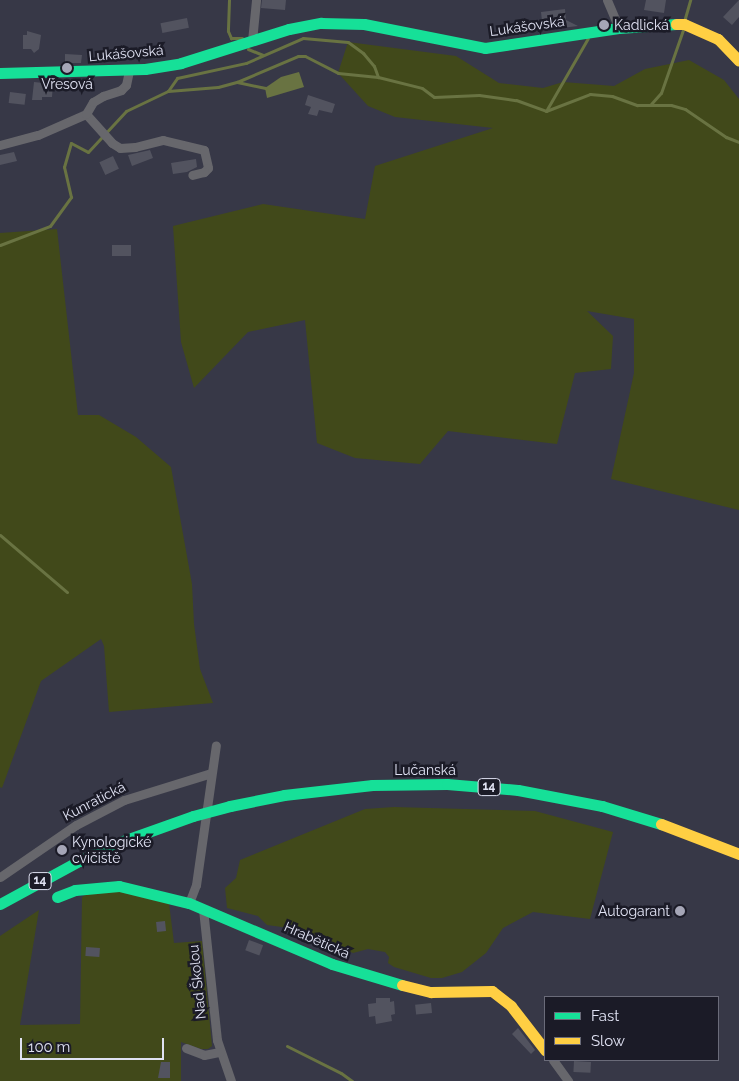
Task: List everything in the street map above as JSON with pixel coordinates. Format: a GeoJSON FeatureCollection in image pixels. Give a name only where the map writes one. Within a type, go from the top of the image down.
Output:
{"type":"FeatureCollection","features":[{"type":"Feature","properties":{"kind":"street"},"geometry":{"type":"LineString","coordinates":[[252,41],[256,0]]}},
{"type":"Feature","properties":{"kind":"street"},"geometry":{"type":"LineString","coordinates":[[607,0],[619,28]]}},
{"type":"Feature","properties":{"kind":"street","name":"Lukášovská"},"geometry":{"type":"LineString","coordinates":[[0,73],[129,71],[181,63],[289,29],[321,22],[364,24],[485,48],[619,28],[668,23],[695,27],[718,39],[739,61]]}},
{"type":"Feature","properties":{"kind":"street"},"geometry":{"type":"LineString","coordinates":[[0,145],[38,135],[86,114],[93,102],[103,96],[121,90],[126,85],[129,71]]}},
{"type":"Feature","properties":{"kind":"street"},"geometry":{"type":"LineString","coordinates":[[86,114],[112,143],[120,148],[135,147],[164,140],[204,150],[208,168],[204,172],[192,175]]}},
{"type":"Feature","properties":{"kind":"street"},"geometry":{"type":"LineString","coordinates":[[189,903],[196,885],[216,745]]}},
{"type":"Feature","properties":{"kind":"street","name":"Kunratická"},"geometry":{"type":"LineString","coordinates":[[0,877],[76,825],[124,800],[211,773]]}},
{"type":"Feature","properties":{"kind":"street","name":"Lučanská"},"geometry":{"type":"LineString","coordinates":[[0,904],[78,861],[123,841],[193,816],[284,795],[372,785],[447,784],[485,787],[526,792],[602,806],[677,829],[739,854]]}},
{"type":"Feature","properties":{"kind":"street","name":"Hrabětická"},"geometry":{"type":"LineString","coordinates":[[57,897],[75,890],[119,886],[189,903],[332,964],[371,978],[420,991],[492,991],[511,1006],[544,1049]]}},
{"type":"Feature","properties":{"kind":"street","name":"Nad Školou"},"geometry":{"type":"LineString","coordinates":[[203,909],[220,1052],[231,1081]]}},
{"type":"Feature","properties":{"kind":"street"},"geometry":{"type":"LineString","coordinates":[[186,1048],[204,1054],[220,1052]]}},
{"type":"Feature","properties":{"kind":"street"},"geometry":{"type":"LineString","coordinates":[[554,1061],[568,1081]]}},
{"type":"Feature","properties":{"kind":"shaded area"},"geometry":{"type":"Polygon","coordinates":[[[348,42],[456,56],[499,83],[543,88],[563,82],[614,86],[645,69],[689,60],[724,80],[739,99],[739,510],[611,479],[634,373],[634,319],[587,311],[613,336],[611,369],[575,373],[557,444],[448,431],[420,464],[355,458],[317,443],[305,320],[248,332],[194,388],[181,342],[173,226],[263,204],[365,219],[375,166],[493,128],[395,117],[368,106],[338,73],[348,42]]]}},
{"type":"Feature","properties":{"kind":"shaded area"},"geometry":{"type":"Polygon","coordinates":[[[299,72],[304,87],[267,98],[265,88],[281,77],[299,72]]]}},
{"type":"Feature","properties":{"kind":"shaded area"},"geometry":{"type":"Polygon","coordinates":[[[57,229],[78,415],[99,415],[136,437],[171,467],[192,584],[194,624],[200,669],[213,703],[109,712],[104,646],[101,639],[41,681],[2,788],[0,787],[0,233],[57,229]]]}},
{"type":"Feature","properties":{"kind":"shaded area"},"geometry":{"type":"Polygon","coordinates":[[[394,807],[535,811],[613,832],[590,919],[533,912],[503,928],[486,953],[462,972],[442,978],[431,978],[394,967],[388,963],[389,957],[385,952],[368,949],[353,953],[320,939],[282,927],[267,925],[258,916],[227,908],[225,888],[236,878],[240,860],[365,809],[394,807]]]}},
{"type":"Feature","properties":{"kind":"shaded area"},"geometry":{"type":"Polygon","coordinates":[[[92,891],[117,891],[169,903],[174,943],[202,941],[212,1046],[208,1049],[201,1049],[181,1042],[181,1081],[0,1081],[0,936],[39,910],[20,1025],[80,1024],[82,897],[92,891]]]}},
{"type":"Feature","properties":{"kind":"building"},"geometry":{"type":"Polygon","coordinates":[[[262,0],[286,0],[285,10],[261,8],[262,0]]]}},
{"type":"Feature","properties":{"kind":"building"},"geometry":{"type":"Polygon","coordinates":[[[646,0],[666,0],[664,13],[644,10],[646,0]]]}},
{"type":"Feature","properties":{"kind":"building"},"geometry":{"type":"Polygon","coordinates":[[[739,0],[739,17],[732,25],[723,17],[739,0]]]}},
{"type":"Feature","properties":{"kind":"building"},"geometry":{"type":"Polygon","coordinates":[[[565,9],[566,20],[578,26],[543,30],[541,12],[565,9]]]}},
{"type":"Feature","properties":{"kind":"building"},"geometry":{"type":"Polygon","coordinates":[[[187,18],[189,28],[162,33],[160,23],[187,18]]]}},
{"type":"Feature","properties":{"kind":"building"},"geometry":{"type":"Polygon","coordinates":[[[27,31],[41,35],[39,49],[34,53],[31,49],[23,49],[23,35],[27,35],[27,31]]]}},
{"type":"Feature","properties":{"kind":"building"},"geometry":{"type":"Polygon","coordinates":[[[65,54],[82,55],[81,63],[65,63],[65,54]]]}},
{"type":"Feature","properties":{"kind":"building"},"geometry":{"type":"Polygon","coordinates":[[[34,82],[53,84],[52,97],[32,100],[34,82]]]}},
{"type":"Feature","properties":{"kind":"building"},"geometry":{"type":"Polygon","coordinates":[[[10,92],[26,94],[25,105],[9,103],[10,92]]]}},
{"type":"Feature","properties":{"kind":"building"},"geometry":{"type":"Polygon","coordinates":[[[308,95],[335,104],[332,113],[319,110],[317,116],[308,114],[311,107],[305,105],[308,95]]]}},
{"type":"Feature","properties":{"kind":"building"},"geometry":{"type":"Polygon","coordinates":[[[150,150],[153,158],[132,166],[128,155],[150,150]]]}},
{"type":"Feature","properties":{"kind":"building"},"geometry":{"type":"Polygon","coordinates":[[[14,152],[17,161],[0,165],[0,155],[14,152]]]}},
{"type":"Feature","properties":{"kind":"building"},"geometry":{"type":"Polygon","coordinates":[[[113,156],[119,169],[105,175],[99,162],[113,156]]]}},
{"type":"Feature","properties":{"kind":"building"},"geometry":{"type":"Polygon","coordinates":[[[196,159],[197,167],[187,172],[173,174],[171,163],[196,159]]]}},
{"type":"Feature","properties":{"kind":"building"},"geometry":{"type":"Polygon","coordinates":[[[112,245],[131,245],[131,256],[112,256],[112,245]]]}},
{"type":"Feature","properties":{"kind":"building"},"geometry":{"type":"Polygon","coordinates":[[[165,921],[166,931],[157,932],[156,922],[165,921]]]}},
{"type":"Feature","properties":{"kind":"building"},"geometry":{"type":"Polygon","coordinates":[[[249,940],[263,945],[259,955],[245,950],[249,940]]]}},
{"type":"Feature","properties":{"kind":"building"},"geometry":{"type":"Polygon","coordinates":[[[86,947],[100,948],[99,957],[85,956],[86,947]]]}},
{"type":"Feature","properties":{"kind":"building"},"geometry":{"type":"Polygon","coordinates":[[[376,998],[390,998],[390,1002],[394,1001],[395,1014],[391,1015],[392,1021],[376,1024],[375,1016],[369,1017],[368,1004],[376,1003],[376,998]]]}},
{"type":"Feature","properties":{"kind":"building"},"geometry":{"type":"Polygon","coordinates":[[[431,1003],[432,1013],[416,1015],[415,1005],[431,1003]]]}},
{"type":"Feature","properties":{"kind":"building"},"geometry":{"type":"Polygon","coordinates":[[[518,1028],[535,1050],[531,1054],[512,1034],[518,1028]]]}},
{"type":"Feature","properties":{"kind":"building"},"geometry":{"type":"Polygon","coordinates":[[[574,1061],[591,1062],[590,1073],[573,1072],[574,1061]]]}},
{"type":"Feature","properties":{"kind":"building"},"geometry":{"type":"Polygon","coordinates":[[[161,1062],[170,1062],[170,1078],[158,1078],[161,1062]]]}},
{"type":"Feature","properties":{"kind":"waterway"},"geometry":{"type":"LineString","coordinates":[[229,0],[228,31],[231,38],[242,38]]}},
{"type":"Feature","properties":{"kind":"waterway"},"geometry":{"type":"LineString","coordinates":[[685,18],[690,0]]}},
{"type":"Feature","properties":{"kind":"waterway"},"geometry":{"type":"LineString","coordinates":[[651,104],[661,93],[683,30]]}},
{"type":"Feature","properties":{"kind":"waterway"},"geometry":{"type":"LineString","coordinates":[[0,245],[50,226],[71,197],[64,167],[71,143],[88,152],[126,111],[168,91],[177,78],[246,63],[303,38],[348,42],[363,53],[374,66],[378,77],[422,88],[434,97],[479,95],[516,100],[546,111],[590,94],[612,96],[637,105],[671,105],[685,109],[726,137],[739,142]]}},
{"type":"Feature","properties":{"kind":"waterway"},"geometry":{"type":"LineString","coordinates":[[546,111],[588,38]]}},
{"type":"Feature","properties":{"kind":"waterway"},"geometry":{"type":"LineString","coordinates":[[248,49],[263,55]]}},
{"type":"Feature","properties":{"kind":"waterway"},"geometry":{"type":"LineString","coordinates":[[168,91],[218,87],[237,82],[298,56],[305,56],[338,73],[378,77]]}},
{"type":"Feature","properties":{"kind":"waterway"},"geometry":{"type":"LineString","coordinates":[[237,82],[265,88]]}},
{"type":"Feature","properties":{"kind":"waterway"},"geometry":{"type":"LineString","coordinates":[[0,535],[67,592]]}},
{"type":"Feature","properties":{"kind":"waterway"},"geometry":{"type":"LineString","coordinates":[[287,1046],[341,1073],[352,1081]]}},
{"type":"Feature","properties":{"kind":"traffic: fast"},"geometry":{"type":"LineString","coordinates":[[0,73],[145,69],[181,63],[289,29],[321,23],[364,24],[485,48],[619,28],[676,24]]}},
{"type":"Feature","properties":{"kind":"traffic: fast"},"geometry":{"type":"LineString","coordinates":[[230,806],[284,795],[372,785],[447,784],[518,790],[602,806],[661,824]]}},
{"type":"Feature","properties":{"kind":"traffic: fast"},"geometry":{"type":"LineString","coordinates":[[193,816],[230,806]]}},
{"type":"Feature","properties":{"kind":"traffic: fast"},"geometry":{"type":"LineString","coordinates":[[0,904],[79,861],[123,841],[193,816]]}},
{"type":"Feature","properties":{"kind":"traffic: fast"},"geometry":{"type":"LineString","coordinates":[[57,897],[75,890],[119,886],[189,903],[332,964],[402,985]]}},
{"type":"Feature","properties":{"kind":"traffic: slow"},"geometry":{"type":"LineString","coordinates":[[676,24],[684,24],[718,39],[739,61]]}},
{"type":"Feature","properties":{"kind":"traffic: slow"},"geometry":{"type":"LineString","coordinates":[[661,824],[739,854]]}},
{"type":"Feature","properties":{"kind":"traffic: slow"},"geometry":{"type":"LineString","coordinates":[[402,985],[431,992],[492,991],[511,1006],[544,1049]]}},
{"type":"Feature","properties":{"kind":"place","name":"Kadlická"},"geometry":{"type":"Point","coordinates":[604,25]}},
{"type":"Feature","properties":{"kind":"place","name":"Vřesová"},"geometry":{"type":"Point","coordinates":[67,68]}},
{"type":"Feature","properties":{"kind":"place","name":"Kynologické cvičiště"},"geometry":{"type":"Point","coordinates":[62,850]}},
{"type":"Feature","properties":{"kind":"place","name":"Autogarant"},"geometry":{"type":"Point","coordinates":[680,911]}}]}
